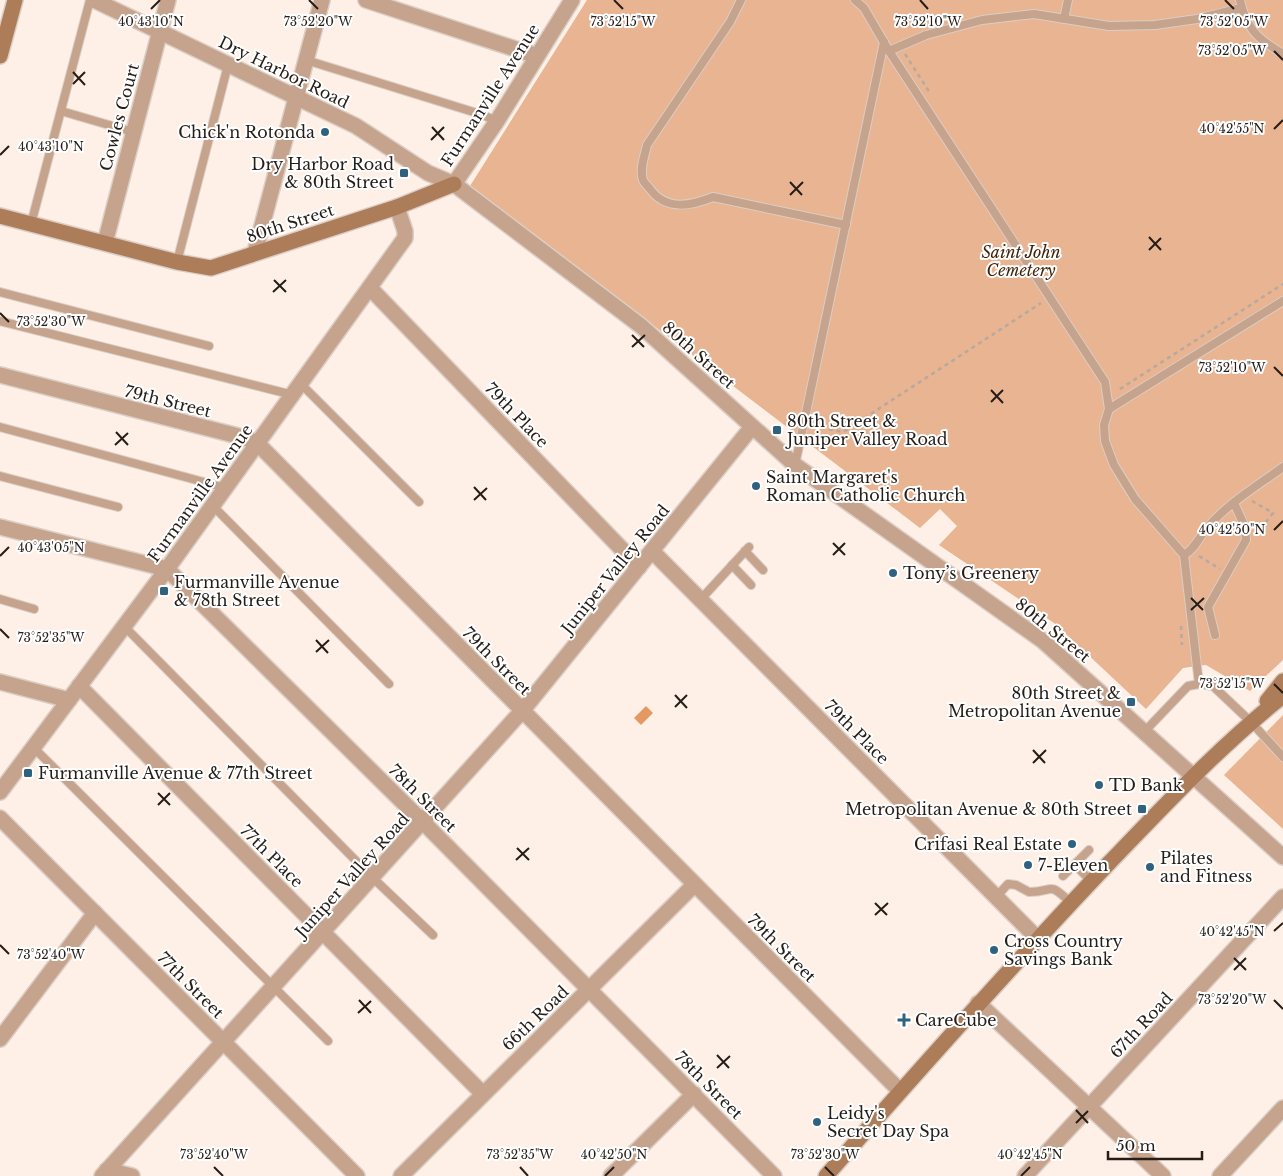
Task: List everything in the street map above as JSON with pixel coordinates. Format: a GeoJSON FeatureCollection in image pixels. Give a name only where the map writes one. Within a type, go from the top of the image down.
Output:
{"type":"FeatureCollection","features":[{"type":"Feature","properties":{"kind":"main road"},"geometry":{"type":"LineString","coordinates":[[0,56],[15,0]]}},
{"type":"Feature","properties":{"kind":"main road","name":"80th Street"},"geometry":{"type":"LineString","coordinates":[[0,216],[177,262],[211,268],[397,207],[454,184]]}},
{"type":"Feature","properties":{"kind":"main road"},"geometry":{"type":"LineString","coordinates":[[1251,722],[1283,681]]}},
{"type":"Feature","properties":{"kind":"main road"},"geometry":{"type":"LineString","coordinates":[[826,1176],[1037,938],[1194,777],[1251,722],[1283,696]]}},
{"type":"Feature","properties":{"kind":"street","name":"Dry Harbor Road"},"geometry":{"type":"LineString","coordinates":[[94,0],[356,126],[428,173],[454,184]]}},
{"type":"Feature","properties":{"kind":"street","name":"Cowles Court"},"geometry":{"type":"LineString","coordinates":[[104,243],[168,0]]}},
{"type":"Feature","properties":{"kind":"street"},"geometry":{"type":"LineString","coordinates":[[255,252],[322,0]]}},
{"type":"Feature","properties":{"kind":"street"},"geometry":{"type":"LineString","coordinates":[[366,0],[537,56]]}},
{"type":"Feature","properties":{"kind":"street","name":"Furmanville Avenue"},"geometry":{"type":"LineString","coordinates":[[454,184],[497,122],[572,0]]}},
{"type":"Feature","properties":{"kind":"street","name":"80th Street"},"geometry":{"type":"LineString","coordinates":[[454,184],[641,326],[796,465],[1043,641],[1283,857]]}},
{"type":"Feature","properties":{"kind":"street","name":"Furmanville Avenue"},"geometry":{"type":"LineString","coordinates":[[0,792],[167,569],[405,238],[405,230],[397,207]]}},
{"type":"Feature","properties":{"kind":"street","name":"79th Place"},"geometry":{"type":"LineString","coordinates":[[370,288],[638,567]]}},
{"type":"Feature","properties":{"kind":"street","name":"79th Street"},"geometry":{"type":"LineString","coordinates":[[0,375],[246,438],[258,444],[900,1091]]}},
{"type":"Feature","properties":{"kind":"street","name":"Juniper Valley Road"},"geometry":{"type":"LineString","coordinates":[[104,1173],[224,1043],[522,711],[752,427]]}},
{"type":"Feature","properties":{"kind":"street"},"geometry":{"type":"LineString","coordinates":[[0,527],[167,569]]}},
{"type":"Feature","properties":{"kind":"street","name":"79th Place"},"geometry":{"type":"LineString","coordinates":[[652,551],[1037,938]]}},
{"type":"Feature","properties":{"kind":"street","name":"78th Street"},"geometry":{"type":"LineString","coordinates":[[167,569],[423,822],[774,1176]]}},
{"type":"Feature","properties":{"kind":"street"},"geometry":{"type":"LineString","coordinates":[[0,682],[69,700]]}},
{"type":"Feature","properties":{"kind":"street","name":"77th Place"},"geometry":{"type":"LineString","coordinates":[[79,686],[483,1094]]}},
{"type":"Feature","properties":{"kind":"street","name":"77th Street"},"geometry":{"type":"LineString","coordinates":[[0,818],[357,1176]]}},
{"type":"Feature","properties":{"kind":"street","name":"66th Road"},"geometry":{"type":"LineString","coordinates":[[401,1176],[694,884]]}},
{"type":"Feature","properties":{"kind":"street","name":"67th Road"},"geometry":{"type":"LineString","coordinates":[[1025,1176],[1283,897]]}},
{"type":"Feature","properties":{"kind":"street"},"geometry":{"type":"LineString","coordinates":[[0,1040],[95,913]]}},
{"type":"Feature","properties":{"kind":"street"},"geometry":{"type":"LineString","coordinates":[[978,1003],[1162,1176]]}},
{"type":"Feature","properties":{"kind":"street"},"geometry":{"type":"LineString","coordinates":[[611,1176],[694,1094]]}},
{"type":"Feature","properties":{"kind":"street"},"geometry":{"type":"LineString","coordinates":[[1220,1176],[1283,1108]]}},
{"type":"Feature","properties":{"kind":"street"},"geometry":{"type":"LineString","coordinates":[[104,1173],[132,1176]]}},
{"type":"Feature","properties":{"kind":"lane"},"geometry":{"type":"LineString","coordinates":[[31,224],[90,0]]}},
{"type":"Feature","properties":{"kind":"lane"},"geometry":{"type":"LineString","coordinates":[[741,0],[730,22],[647,145],[642,165],[643,180],[654,195],[673,206],[695,204],[713,198],[846,224]]}},
{"type":"Feature","properties":{"kind":"lane"},"geometry":{"type":"LineString","coordinates":[[855,0],[864,8],[889,51],[1105,382],[1109,409],[1104,425],[1104,441],[1114,465],[1135,499],[1188,553],[1198,684]]}},
{"type":"Feature","properties":{"kind":"lane"},"geometry":{"type":"LineString","coordinates":[[1064,19],[1068,0]]}},
{"type":"Feature","properties":{"kind":"lane"},"geometry":{"type":"LineString","coordinates":[[889,51],[926,35],[982,20],[1034,14],[1109,26],[1155,25],[1197,19],[1240,4],[1243,18],[1260,40],[1283,54]]}},
{"type":"Feature","properties":{"kind":"lane"},"geometry":{"type":"LineString","coordinates":[[796,465],[884,42]]}},
{"type":"Feature","properties":{"kind":"lane"},"geometry":{"type":"LineString","coordinates":[[306,60],[480,114],[497,122]]}},
{"type":"Feature","properties":{"kind":"lane"},"geometry":{"type":"LineString","coordinates":[[177,262],[228,65]]}},
{"type":"Feature","properties":{"kind":"lane"},"geometry":{"type":"LineString","coordinates":[[60,112],[134,132]]}},
{"type":"Feature","properties":{"kind":"lane"},"geometry":{"type":"LineString","coordinates":[[0,292],[209,346]]}},
{"type":"Feature","properties":{"kind":"lane"},"geometry":{"type":"LineString","coordinates":[[1109,409],[1283,301]]}},
{"type":"Feature","properties":{"kind":"lane"},"geometry":{"type":"LineString","coordinates":[[0,321],[297,389],[420,502]]}},
{"type":"Feature","properties":{"kind":"lane"},"geometry":{"type":"LineString","coordinates":[[0,427],[226,488]]}},
{"type":"Feature","properties":{"kind":"lane"},"geometry":{"type":"LineString","coordinates":[[1188,553],[1207,528],[1234,503],[1283,467]]}},
{"type":"Feature","properties":{"kind":"lane"},"geometry":{"type":"LineString","coordinates":[[0,476],[118,506]]}},
{"type":"Feature","properties":{"kind":"lane"},"geometry":{"type":"LineString","coordinates":[[1215,635],[1208,607],[1246,540],[1245,527],[1234,503]]}},
{"type":"Feature","properties":{"kind":"lane"},"geometry":{"type":"LineString","coordinates":[[213,506],[390,684]]}},
{"type":"Feature","properties":{"kind":"lane"},"geometry":{"type":"LineString","coordinates":[[701,599],[747,549],[763,570]]}},
{"type":"Feature","properties":{"kind":"lane"},"geometry":{"type":"LineString","coordinates":[[732,565],[751,585]]}},
{"type":"Feature","properties":{"kind":"lane"},"geometry":{"type":"LineString","coordinates":[[0,599],[34,608]]}},
{"type":"Feature","properties":{"kind":"lane"},"geometry":{"type":"LineString","coordinates":[[124,626],[373,878],[433,935]]}},
{"type":"Feature","properties":{"kind":"lane"},"geometry":{"type":"LineString","coordinates":[[1144,732],[1188,686],[1198,684],[1213,686],[1251,722],[1283,757]]}},
{"type":"Feature","properties":{"kind":"lane"},"geometry":{"type":"LineString","coordinates":[[33,747],[328,1041]]}},
{"type":"Feature","properties":{"kind":"lane"},"geometry":{"type":"LineString","coordinates":[[1063,876],[1089,850]]}},
{"type":"Feature","properties":{"kind":"lane"},"geometry":{"type":"LineString","coordinates":[[1075,865],[1092,882]]}},
{"type":"Feature","properties":{"kind":"lane"},"geometry":{"type":"LineString","coordinates":[[996,897],[1008,884],[1012,884],[1029,892],[1047,888],[1054,889],[1070,904]]}},
{"type":"Feature","properties":{"kind":"path"},"geometry":{"type":"LineString","coordinates":[[1108,396],[1283,284]]}},
{"type":"Feature","properties":{"kind":"path"},"geometry":{"type":"LineString","coordinates":[[805,424],[843,432],[1049,298]]}},
{"type":"Feature","properties":{"kind":"path"},"geometry":{"type":"LineString","coordinates":[[1188,553],[1227,573]]}},
{"type":"Feature","properties":{"kind":"path"},"geometry":{"type":"LineString","coordinates":[[1181,625],[1182,645]]}},
{"type":"Feature","properties":{"kind":"green space","name":"Saint John Cemetery"},"geometry":{"type":"Polygon","coordinates":[[[587,0],[1283,0],[1283,660],[1250,691],[1206,665],[1183,668],[1146,709],[1054,623],[939,545],[957,526],[940,509],[920,528],[470,186],[587,0]]]}},
{"type":"Feature","properties":{"kind":"green space"},"geometry":{"type":"Polygon","coordinates":[[[1283,715],[1283,829],[1224,775],[1283,715]]]}},
{"type":"Feature","properties":{"kind":"shaded area"},"geometry":{"type":"Polygon","coordinates":[[[646,706],[653,713],[641,725],[634,718],[646,706]]]}},
{"type":"Feature","properties":{"kind":"place","name":"Chick'n Rotonda"},"geometry":{"type":"Point","coordinates":[325,132]}},
{"type":"Feature","properties":{"kind":"place","name":"Dry Harbor Road & 80th Street"},"geometry":{"type":"Point","coordinates":[404,173]}},
{"type":"Feature","properties":{"kind":"place","name":"80th Street & Juniper Valley Road"},"geometry":{"type":"Point","coordinates":[777,430]}},
{"type":"Feature","properties":{"kind":"place","name":"Saint Margaret's Roman Catholic Church"},"geometry":{"type":"Point","coordinates":[756,486]}},
{"type":"Feature","properties":{"kind":"place","name":"Tony’s Greenery"},"geometry":{"type":"Point","coordinates":[893,573]}},
{"type":"Feature","properties":{"kind":"place","name":"Furmanville Avenue & 78th Street"},"geometry":{"type":"Point","coordinates":[164,591]}},
{"type":"Feature","properties":{"kind":"place","name":"80th Street & Metropolitan Avenue"},"geometry":{"type":"Point","coordinates":[1131,702]}},
{"type":"Feature","properties":{"kind":"place","name":"Furmanville Avenue & 77th Street"},"geometry":{"type":"Point","coordinates":[28,773]}},
{"type":"Feature","properties":{"kind":"place","name":"TD Bank"},"geometry":{"type":"Point","coordinates":[1099,785]}},
{"type":"Feature","properties":{"kind":"place","name":"Metropolitan Avenue & 80th Street"},"geometry":{"type":"Point","coordinates":[1142,809]}},
{"type":"Feature","properties":{"kind":"place","name":"Crifasi Real Estate"},"geometry":{"type":"Point","coordinates":[1072,844]}},
{"type":"Feature","properties":{"kind":"place","name":"7-Eleven"},"geometry":{"type":"Point","coordinates":[1028,865]}},
{"type":"Feature","properties":{"kind":"place","name":"Pilates and Fitness"},"geometry":{"type":"Point","coordinates":[1150,867]}},
{"type":"Feature","properties":{"kind":"place","name":"Cross Country Savings Bank"},"geometry":{"type":"Point","coordinates":[994,950]}},
{"type":"Feature","properties":{"kind":"place","name":"CareCube"},"geometry":{"type":"Point","coordinates":[904,1020]}},
{"type":"Feature","properties":{"kind":"place","name":"Leidy's Secret Day Spa"},"geometry":{"type":"Point","coordinates":[817,1122]}}]}
